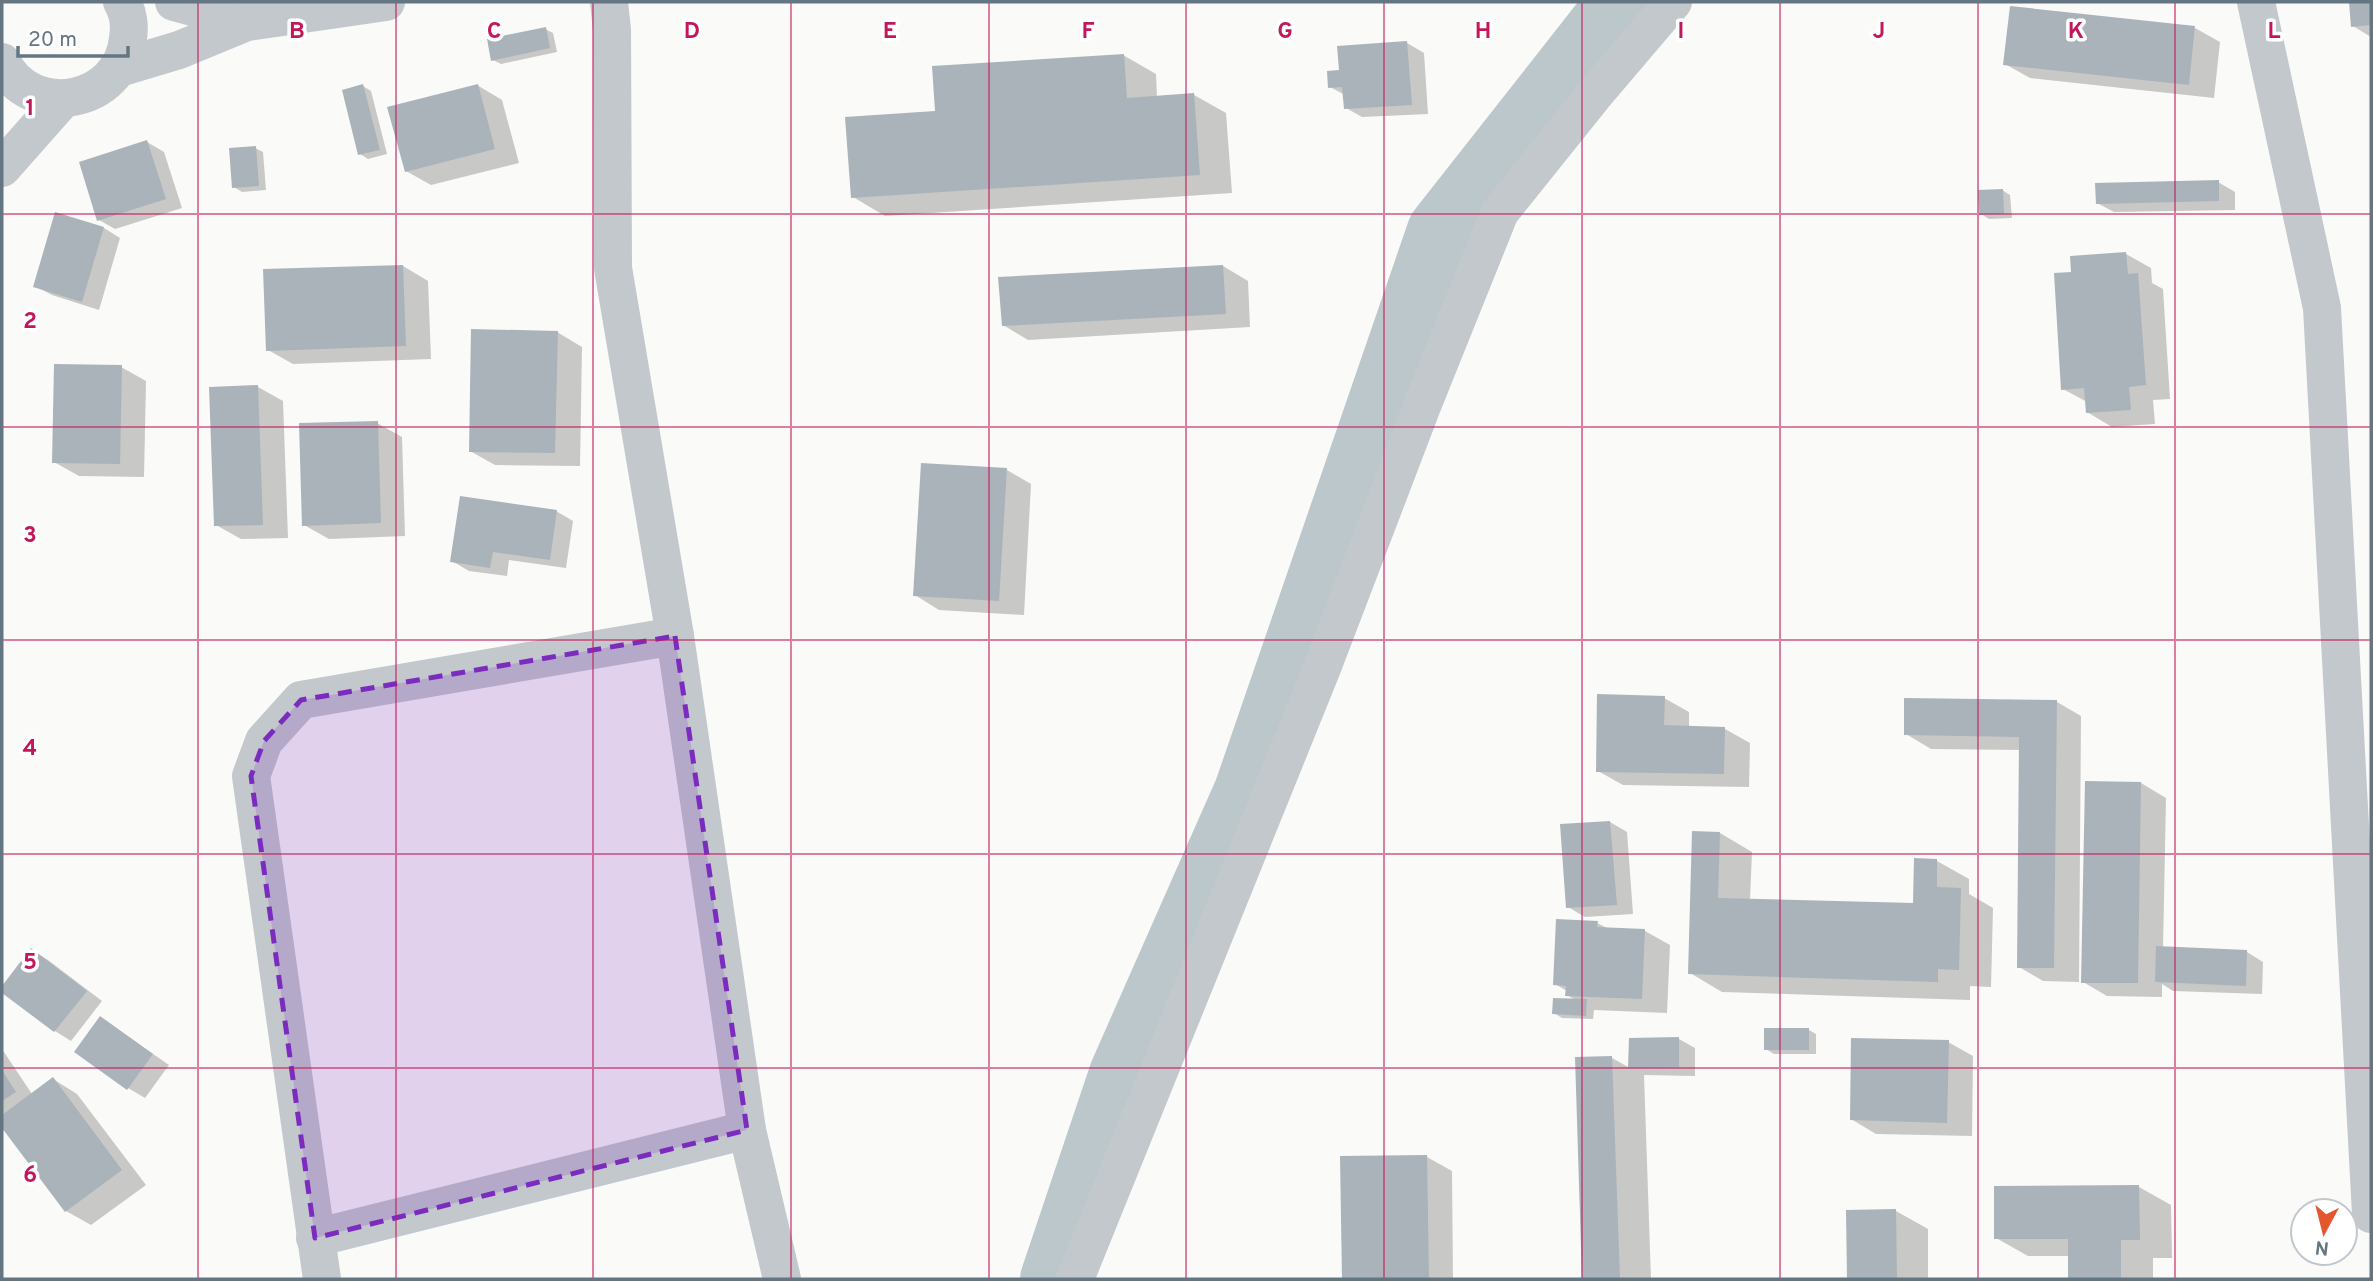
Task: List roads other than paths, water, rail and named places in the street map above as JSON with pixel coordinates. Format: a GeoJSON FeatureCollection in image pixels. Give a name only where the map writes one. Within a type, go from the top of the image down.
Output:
{"type":"FeatureCollection","features":[{"type":"Feature","properties":{"kind":"street"},"geometry":{"type":"LineString","coordinates":[[3,70],[21,85],[41,96],[63,99],[85,95],[104,84],[119,68],[128,48],[130,27],[122,2]]}},
{"type":"Feature","properties":{"kind":"street"},"geometry":{"type":"LineString","coordinates":[[174,2],[247,22]]}},
{"type":"Feature","properties":{"kind":"street"},"geometry":{"type":"LineString","coordinates":[[119,68],[179,50],[247,22],[386,2]]}},
{"type":"Feature","properties":{"kind":"street"},"geometry":{"type":"LineString","coordinates":[[610,2],[613,268],[675,636],[747,1130],[782,1279]]}},
{"type":"Feature","properties":{"kind":"street"},"geometry":{"type":"LineString","coordinates":[[1074,1279],[1322,668],[1422,406],[1500,212],[1592,96],[1673,2]]}},
{"type":"Feature","properties":{"kind":"street"},"geometry":{"type":"LineString","coordinates":[[2256,2],[2322,308],[2358,710],[2371,1198]]}},
{"type":"Feature","properties":{"kind":"street"},"geometry":{"type":"LineString","coordinates":[[2,168],[63,99]]}},
{"type":"Feature","properties":{"kind":"street"},"geometry":{"type":"LineString","coordinates":[[321,1279],[251,776],[264,741],[300,700],[675,636]]}},
{"type":"Feature","properties":{"kind":"street"},"geometry":{"type":"LineString","coordinates":[[315,1238],[747,1130]]}},
{"type":"Feature","properties":{"kind":"waterway"},"geometry":{"type":"LineString","coordinates":[[1053,1279],[1122,1074],[1247,791],[1440,231],[1616,7],[1617,2]]}}]}
